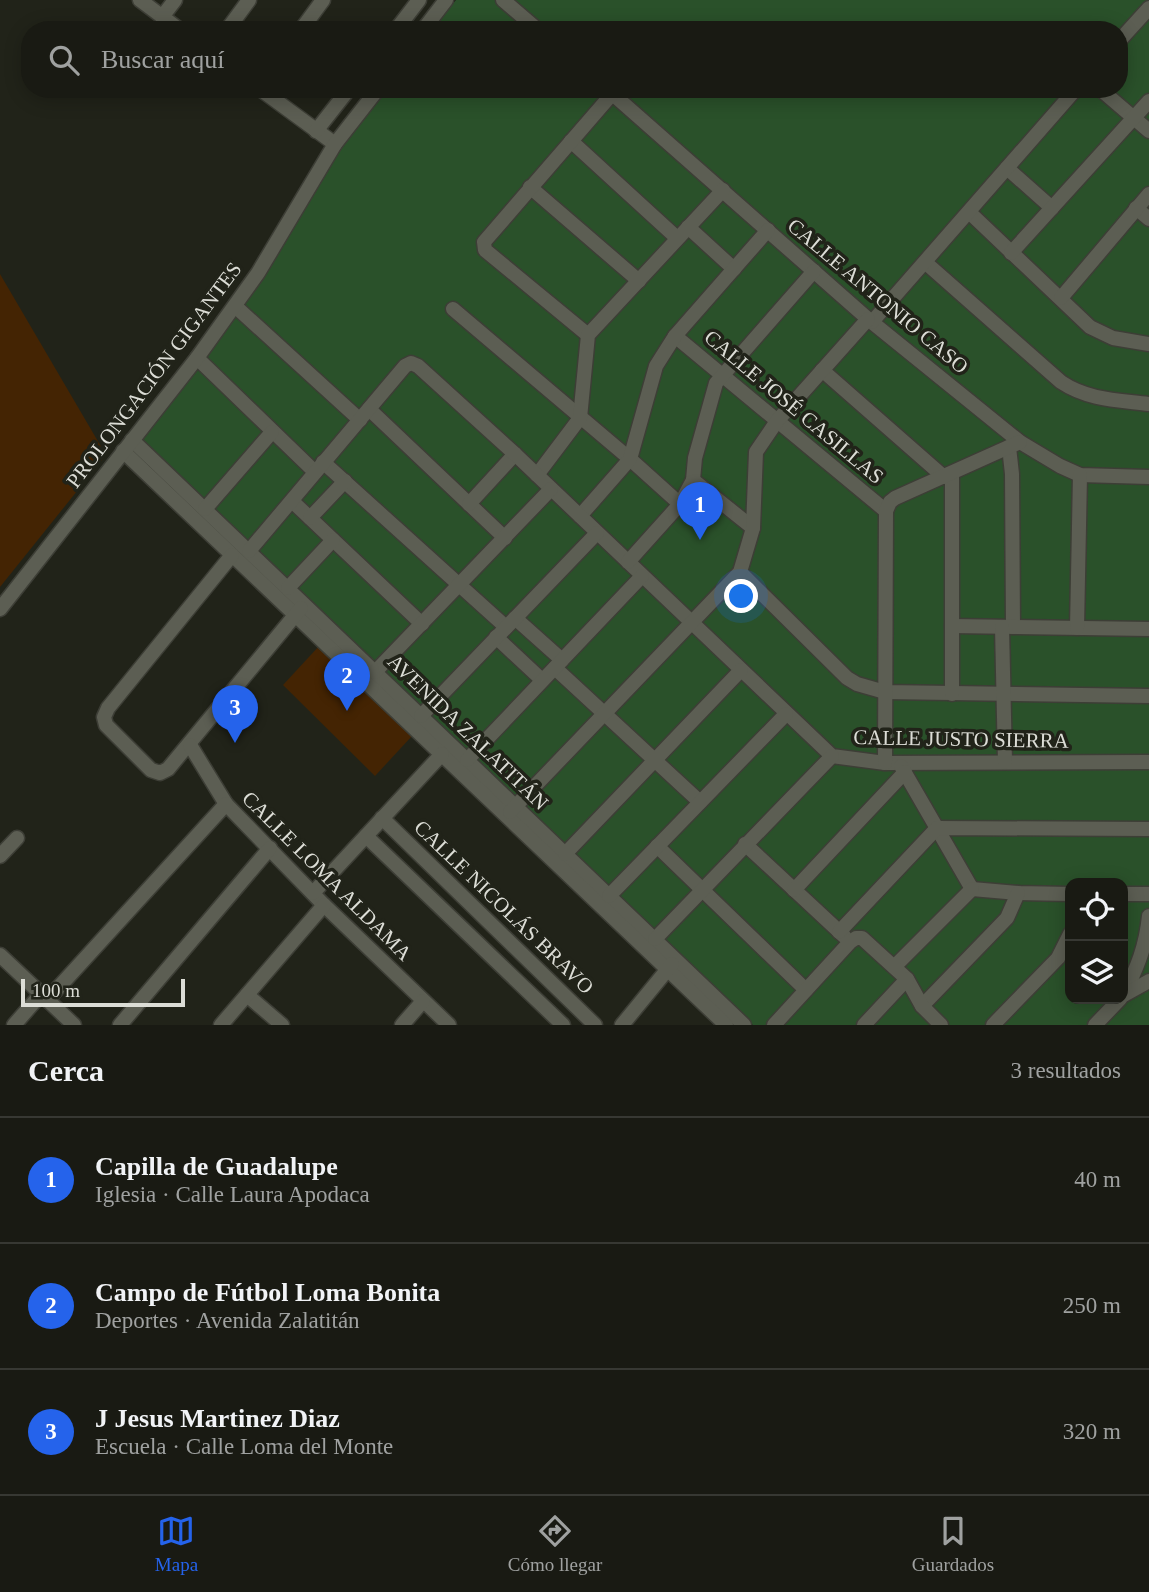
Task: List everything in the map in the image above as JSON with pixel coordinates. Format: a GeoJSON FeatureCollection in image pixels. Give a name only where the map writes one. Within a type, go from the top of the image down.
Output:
{"type":"FeatureCollection","features":[{"type":"Feature","properties":{"kind":"street"},"geometry":{"type":"LineString","coordinates":[[140,0],[168,21]]}},
{"type":"Feature","properties":{"kind":"street"},"geometry":{"type":"LineString","coordinates":[[162,17],[175,0]]}},
{"type":"Feature","properties":{"kind":"street"},"geometry":{"type":"LineString","coordinates":[[234,21],[249,0]]}},
{"type":"Feature","properties":{"kind":"street"},"geometry":{"type":"LineString","coordinates":[[307,21],[323,0]]}},
{"type":"Feature","properties":{"kind":"street"},"geometry":{"type":"LineString","coordinates":[[403,21],[419,0]]}},
{"type":"Feature","properties":{"kind":"street"},"geometry":{"type":"LineString","coordinates":[[431,21],[446,0]]}},
{"type":"Feature","properties":{"kind":"street"},"geometry":{"type":"LineString","coordinates":[[503,0],[528,21]]}},
{"type":"Feature","properties":{"kind":"street"},"geometry":{"type":"LineString","coordinates":[[1128,31],[1149,8]]}},
{"type":"Feature","properties":{"kind":"street"},"geometry":{"type":"LineString","coordinates":[[272,98],[335,144]]}},
{"type":"Feature","properties":{"kind":"street"},"geometry":{"type":"LineString","coordinates":[[316,131],[342,98]]}},
{"type":"Feature","properties":{"kind":"street","name":"PROLONGACIÓN GIGANTES"},"geometry":{"type":"LineString","coordinates":[[0,609],[235,306],[258,273],[335,144],[371,98]]}},
{"type":"Feature","properties":{"kind":"street"},"geometry":{"type":"LineString","coordinates":[[588,335],[485,250],[484,242],[571,141],[604,98]]}},
{"type":"Feature","properties":{"kind":"street","name":"CALLE ANTONIO CASO"},"geometry":{"type":"LineString","coordinates":[[617,98],[1015,444],[1080,475],[1149,477]]}},
{"type":"Feature","properties":{"kind":"street"},"geometry":{"type":"LineString","coordinates":[[511,811],[740,572],[753,528],[756,452],[777,421],[926,262],[1068,98]]}},
{"type":"Feature","properties":{"kind":"street"},"geometry":{"type":"LineString","coordinates":[[1111,98],[1149,131]]}},
{"type":"Feature","properties":{"kind":"street"},"geometry":{"type":"LineString","coordinates":[[1011,253],[1149,101]]}},
{"type":"Feature","properties":{"kind":"street"},"geometry":{"type":"LineString","coordinates":[[571,141],[677,238]]}},
{"type":"Feature","properties":{"kind":"street"},"geometry":{"type":"LineString","coordinates":[[1007,168],[1052,208]]}},
{"type":"Feature","properties":{"kind":"street"},"geometry":{"type":"LineString","coordinates":[[530,187],[639,281]]}},
{"type":"Feature","properties":{"kind":"street"},"geometry":{"type":"LineString","coordinates":[[537,475],[580,418],[588,335],[723,190]]}},
{"type":"Feature","properties":{"kind":"street"},"geometry":{"type":"LineString","coordinates":[[1061,298],[1149,194]]}},
{"type":"Feature","properties":{"kind":"street"},"geometry":{"type":"LineString","coordinates":[[1136,208],[1149,219]]}},
{"type":"Feature","properties":{"kind":"street"},"geometry":{"type":"LineString","coordinates":[[969,212],[1090,327],[1113,338],[1149,344]]}},
{"type":"Feature","properties":{"kind":"street"},"geometry":{"type":"LineString","coordinates":[[688,227],[734,269]]}},
{"type":"Feature","properties":{"kind":"street"},"geometry":{"type":"LineString","coordinates":[[580,516],[630,459],[656,366],[675,336],[768,230]]}},
{"type":"Feature","properties":{"kind":"street"},"geometry":{"type":"LineString","coordinates":[[926,262],[1060,382],[1074,391],[1091,397],[1149,404]]}},
{"type":"Feature","properties":{"kind":"street"},"geometry":{"type":"LineString","coordinates":[[628,562],[680,504],[693,480],[695,458],[713,389],[814,271]]}},
{"type":"Feature","properties":{"kind":"street"},"geometry":{"type":"LineString","coordinates":[[235,306],[469,504],[505,538]]}},
{"type":"Feature","properties":{"kind":"street"},"geometry":{"type":"LineString","coordinates":[[453,309],[680,504]]}},
{"type":"Feature","properties":{"kind":"street","name":"CALLE JOSÉ CASILLAS"},"geometry":{"type":"LineString","coordinates":[[675,336],[777,421],[888,506]]}},
{"type":"Feature","properties":{"kind":"street"},"geometry":{"type":"LineString","coordinates":[[197,358],[272,432],[319,467],[345,481],[506,627],[558,664],[603,713],[700,802]]}},
{"type":"Feature","properties":{"kind":"street","name":"CALLE JUSTO SIERRA"},"geometry":{"type":"LineString","coordinates":[[365,415],[405,366],[411,363],[418,366],[515,454],[832,756],[896,766],[1004,762],[1149,762]]}},
{"type":"Feature","properties":{"kind":"street"},"geometry":{"type":"LineString","coordinates":[[822,370],[948,475],[952,694]]}},
{"type":"Feature","properties":{"kind":"street"},"geometry":{"type":"LineString","coordinates":[[249,551],[365,415]]}},
{"type":"Feature","properties":{"kind":"street"},"geometry":{"type":"LineString","coordinates":[[205,509],[272,432]]}},
{"type":"Feature","properties":{"kind":"street"},"geometry":{"type":"LineString","coordinates":[[972,889],[937,828],[896,766],[886,692],[888,506],[1015,444]]}},
{"type":"Feature","properties":{"kind":"street"},"geometry":{"type":"LineString","coordinates":[[1004,762],[1003,695],[1015,444]]}},
{"type":"Feature","properties":{"kind":"street","name":"AVENIDA ZALATITÁN"},"geometry":{"type":"LineString","coordinates":[[127,445],[205,509],[288,588],[300,609],[442,754],[565,854],[655,939],[672,964],[726,1025]]}},
{"type":"Feature","properties":{"kind":"street","name":"AVENIDA ZALATITÁN"},"geometry":{"type":"LineString","coordinates":[[127,445],[232,555],[375,672],[467,760],[511,811],[672,964],[744,1025]]}},
{"type":"Feature","properties":{"kind":"street"},"geometry":{"type":"LineString","coordinates":[[469,504],[515,454]]}},
{"type":"Feature","properties":{"kind":"street"},"geometry":{"type":"LineString","coordinates":[[1077,628],[1080,475]]}},
{"type":"Feature","properties":{"kind":"street"},"geometry":{"type":"LineString","coordinates":[[693,480],[753,528]]}},
{"type":"Feature","properties":{"kind":"street"},"geometry":{"type":"LineString","coordinates":[[310,518],[345,481]]}},
{"type":"Feature","properties":{"kind":"street"},"geometry":{"type":"LineString","coordinates":[[375,672],[551,489]]}},
{"type":"Feature","properties":{"kind":"street"},"geometry":{"type":"LineString","coordinates":[[292,501],[422,624]]}},
{"type":"Feature","properties":{"kind":"street"},"geometry":{"type":"LineString","coordinates":[[421,716],[597,533]]}},
{"type":"Feature","properties":{"kind":"street"},"geometry":{"type":"LineString","coordinates":[[288,588],[333,540]]}},
{"type":"Feature","properties":{"kind":"street"},"geometry":{"type":"LineString","coordinates":[[232,555],[108,708],[104,717],[106,725],[151,770],[160,773],[168,769],[300,609]]}},
{"type":"Feature","properties":{"kind":"street"},"geometry":{"type":"LineString","coordinates":[[740,572],[847,678],[857,684],[886,692],[1149,696]]}},
{"type":"Feature","properties":{"kind":"street"},"geometry":{"type":"LineString","coordinates":[[467,760],[642,576]]}},
{"type":"Feature","properties":{"kind":"street"},"geometry":{"type":"LineString","coordinates":[[952,626],[1149,629]]}},
{"type":"Feature","properties":{"kind":"street"},"geometry":{"type":"LineString","coordinates":[[506,627],[542,680]]}},
{"type":"Feature","properties":{"kind":"street"},"geometry":{"type":"LineString","coordinates":[[565,854],[741,670]]}},
{"type":"Feature","properties":{"kind":"street"},"geometry":{"type":"LineString","coordinates":[[609,896],[786,714]]}},
{"type":"Feature","properties":{"kind":"street","name":"CALLE LOMA ALDAMA"},"geometry":{"type":"LineString","coordinates":[[190,745],[226,804],[324,905],[449,1025]]}},
{"type":"Feature","properties":{"kind":"street"},"geometry":{"type":"LineString","coordinates":[[313,893],[442,754]]}},
{"type":"Feature","properties":{"kind":"street"},"geometry":{"type":"LineString","coordinates":[[655,939],[832,756]]}},
{"type":"Feature","properties":{"kind":"street"},"geometry":{"type":"LineString","coordinates":[[794,890],[896,766]]}},
{"type":"Feature","properties":{"kind":"street"},"geometry":{"type":"LineString","coordinates":[[14,1025],[45,996],[226,804]]}},
{"type":"Feature","properties":{"kind":"street","name":"CALLE NICOLÁS BRAVO"},"geometry":{"type":"LineString","coordinates":[[382,818],[596,1025]]}},
{"type":"Feature","properties":{"kind":"street"},"geometry":{"type":"LineString","coordinates":[[937,828],[1149,829]]}},
{"type":"Feature","properties":{"kind":"street"},"geometry":{"type":"LineString","coordinates":[[774,1025],[806,990],[937,828]]}},
{"type":"Feature","properties":{"kind":"street","name":"CALLE NICOLÁS BRAVO"},"geometry":{"type":"LineString","coordinates":[[366,836],[564,1025]]}},
{"type":"Feature","properties":{"kind":"street"},"geometry":{"type":"LineString","coordinates":[[0,856],[17,838]]}},
{"type":"Feature","properties":{"kind":"street"},"geometry":{"type":"LineString","coordinates":[[745,844],[848,937],[862,938],[895,966],[907,979],[922,1006],[941,1025]]}},
{"type":"Feature","properties":{"kind":"street"},"geometry":{"type":"LineString","coordinates":[[657,846],[806,990]]}},
{"type":"Feature","properties":{"kind":"street"},"geometry":{"type":"LineString","coordinates":[[120,1025],[270,848]]}},
{"type":"Feature","properties":{"kind":"street"},"geometry":{"type":"LineString","coordinates":[[895,966],[972,889],[1065,894]]}},
{"type":"Feature","properties":{"kind":"street"},"geometry":{"type":"LineString","coordinates":[[922,1006],[1007,918],[1018,893]]}},
{"type":"Feature","properties":{"kind":"street"},"geometry":{"type":"LineString","coordinates":[[1128,894],[1149,894]]}},
{"type":"Feature","properties":{"kind":"street"},"geometry":{"type":"LineString","coordinates":[[221,1025],[324,905]]}},
{"type":"Feature","properties":{"kind":"street"},"geometry":{"type":"LineString","coordinates":[[1128,986],[1143,952],[1149,916]]}},
{"type":"Feature","properties":{"kind":"street"},"geometry":{"type":"LineString","coordinates":[[993,1025],[1058,958],[1066,941]]}},
{"type":"Feature","properties":{"kind":"street"},"geometry":{"type":"LineString","coordinates":[[0,955],[74,1025]]}},
{"type":"Feature","properties":{"kind":"street"},"geometry":{"type":"LineString","coordinates":[[622,1025],[672,964]]}},
{"type":"Feature","properties":{"kind":"street"},"geometry":{"type":"LineString","coordinates":[[864,1025],[907,979]]}},
{"type":"Feature","properties":{"kind":"street"},"geometry":{"type":"LineString","coordinates":[[1128,993],[1149,981]]}},
{"type":"Feature","properties":{"kind":"street"},"geometry":{"type":"LineString","coordinates":[[247,995],[282,1025]]}},
{"type":"Feature","properties":{"kind":"street"},"geometry":{"type":"LineString","coordinates":[[402,1025],[423,1001]]}},
{"type":"Feature","properties":{"kind":"street"},"geometry":{"type":"LineString","coordinates":[[1095,1025],[1115,1004]]}},
{"type":"Feature","properties":{"kind":"shaded area"},"geometry":{"type":"Polygon","coordinates":[[[0,274],[106,455],[0,587],[0,274]]]}},
{"type":"Feature","properties":{"kind":"shaded area"},"geometry":{"type":"Polygon","coordinates":[[[320,645],[412,736],[375,776],[283,685],[320,645]]]}},
{"type":"Feature","properties":{"kind":"building"},"geometry":{"type":"Polygon","coordinates":[[[456,0],[1149,0],[1149,1025],[753,1025],[137,440],[340,146],[378,98],[1128,98],[1128,21],[439,21],[456,0]]]}},
{"type":"Feature","properties":{"kind":"place","name":"Capilla de Guadalupe"},"geometry":{"type":"Point","coordinates":[700,540]}},
{"type":"Feature","properties":{"kind":"place","name":"Campo de Fútbol Loma Bonita"},"geometry":{"type":"Point","coordinates":[347,711]}},
{"type":"Feature","properties":{"kind":"place","name":"J Jesus Martinez Diaz"},"geometry":{"type":"Point","coordinates":[235,743]}}]}
